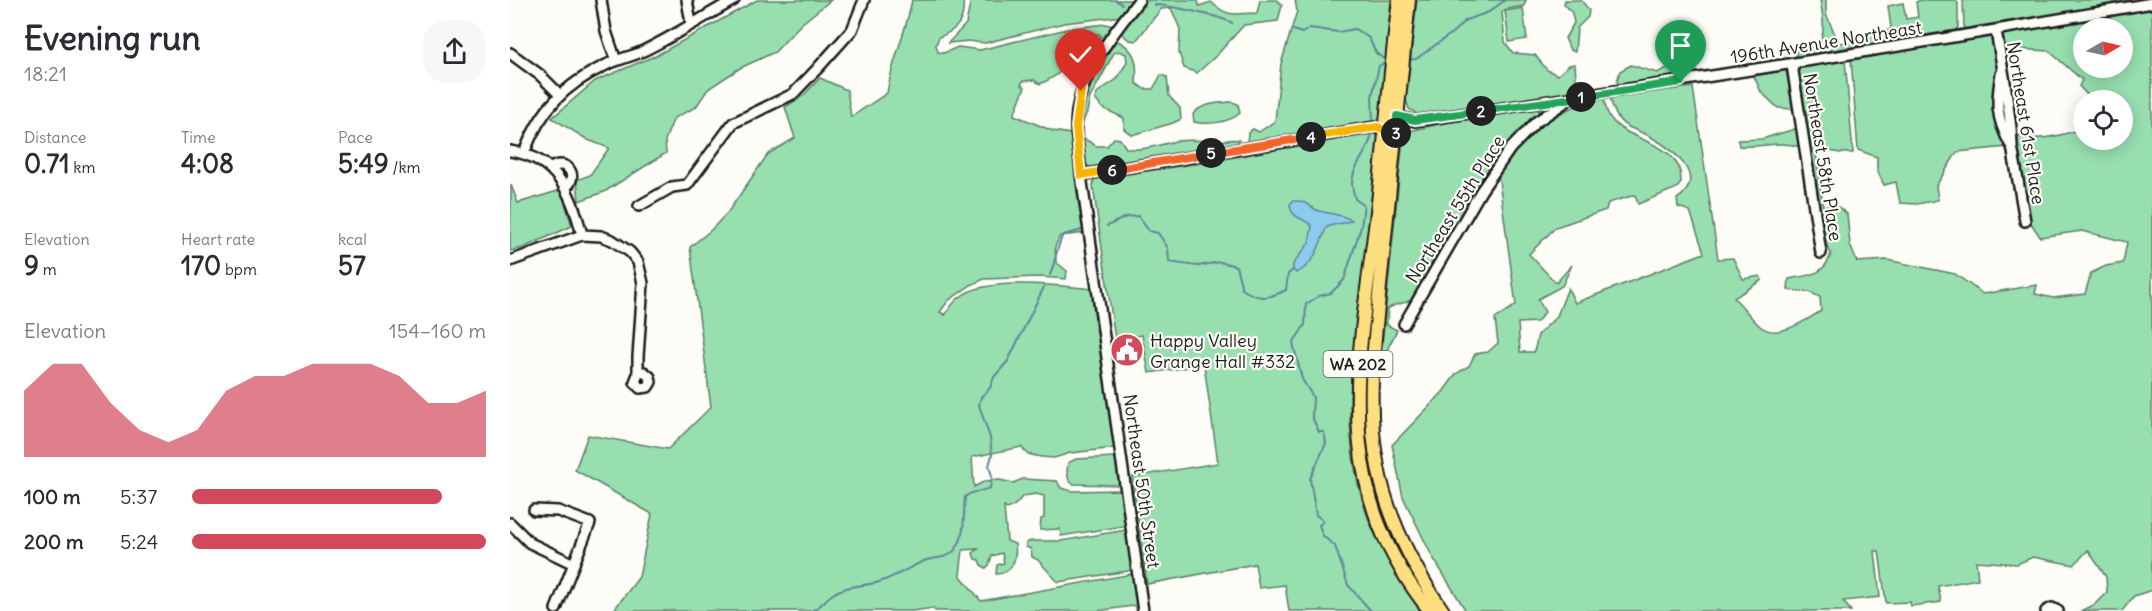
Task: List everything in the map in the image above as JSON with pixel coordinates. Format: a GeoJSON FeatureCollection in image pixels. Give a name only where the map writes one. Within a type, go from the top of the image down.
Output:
{"type":"FeatureCollection","features":[{"type":"Feature","properties":{"kind":"main road","name":"WA 202"},"geometry":{"type":"LineString","coordinates":[[1399,0],[1399,54]]}},
{"type":"Feature","properties":{"kind":"main road","name":"WA 202"},"geometry":{"type":"LineString","coordinates":[[1409,0],[1396,76],[1389,101],[1376,129],[1358,368],[1358,439],[1362,470],[1392,555],[1416,594],[1430,611]]}},
{"type":"Feature","properties":{"kind":"main road","name":"WA 202"},"geometry":{"type":"LineString","coordinates":[[1396,76],[1397,116],[1372,370],[1373,438],[1388,507],[1406,549],[1427,588],[1443,611]]}},
{"type":"Feature","properties":{"kind":"main road"},"geometry":{"type":"LineString","coordinates":[[1389,101],[1397,116]]}},
{"type":"Feature","properties":{"kind":"main road"},"geometry":{"type":"LineString","coordinates":[[1376,129],[1394,143]]}},
{"type":"Feature","properties":{"kind":"street"},"geometry":{"type":"LineString","coordinates":[[601,0],[606,31],[616,61]]}},
{"type":"Feature","properties":{"kind":"street"},"geometry":{"type":"LineString","coordinates":[[687,0],[691,23]]}},
{"type":"Feature","properties":{"kind":"street"},"geometry":{"type":"LineString","coordinates":[[524,153],[533,130],[544,113],[574,82],[641,51],[734,0]]}},
{"type":"Feature","properties":{"kind":"street"},"geometry":{"type":"LineString","coordinates":[[639,206],[672,187],[687,185],[734,123],[783,100],[801,87],[852,30],[864,0]]}},
{"type":"Feature","properties":{"kind":"street","name":"Northeast 50th Street"},"geometry":{"type":"LineString","coordinates":[[1139,0],[1089,72],[1081,91],[1077,118],[1081,175],[1143,611]]}},
{"type":"Feature","properties":{"kind":"street","name":"196th Avenue Northeast"},"geometry":{"type":"LineString","coordinates":[[1397,116],[1415,120],[1792,65],[2152,3]]}},
{"type":"Feature","properties":{"kind":"street","name":"Northeast 61st Place"},"geometry":{"type":"LineString","coordinates":[[1996,31],[2025,221]]}},
{"type":"Feature","properties":{"kind":"street"},"geometry":{"type":"LineString","coordinates":[[510,53],[540,75],[560,95]]}},
{"type":"Feature","properties":{"kind":"street","name":"Northeast 58th Place"},"geometry":{"type":"LineString","coordinates":[[1792,65],[1821,253]]}},
{"type":"Feature","properties":{"kind":"street","name":"Northeast 55th Place"},"geometry":{"type":"LineString","coordinates":[[1404,324],[1481,191],[1510,149],[1536,122],[1570,98]]}},
{"type":"Feature","properties":{"kind":"street"},"geometry":{"type":"LineString","coordinates":[[1081,175],[1376,129]]}},
{"type":"Feature","properties":{"kind":"street"},"geometry":{"type":"LineString","coordinates":[[510,151],[524,153],[550,169],[566,187],[582,235]]}},
{"type":"Feature","properties":{"kind":"street"},"geometry":{"type":"LineString","coordinates":[[510,261],[582,235],[612,240],[622,245],[638,262],[643,283],[638,374]]}},
{"type":"Feature","properties":{"kind":"street"},"geometry":{"type":"LineString","coordinates":[[534,510],[558,511],[590,523],[556,609]]}},
{"type":"Feature","properties":{"kind":"street"},"geometry":{"type":"LineString","coordinates":[[510,523],[531,543],[574,564]]}},
{"type":"Feature","properties":{"kind":"street"},"geometry":{"type":"LineString","coordinates":[[2046,611],[2052,608],[2058,611]]}},
{"type":"Feature","properties":{"kind":"green space"},"geometry":{"type":"Polygon","coordinates":[[[757,0],[831,0],[801,24],[775,52],[740,68],[708,89],[696,107],[674,118],[665,140],[666,153],[604,192],[579,201],[577,180],[590,175],[609,148],[588,140],[552,118],[595,81],[657,55],[757,0]]]}},
{"type":"Feature","properties":{"kind":"green space"},"geometry":{"type":"Polygon","coordinates":[[[912,0],[963,0],[963,13],[959,23],[951,31],[939,37],[936,45],[938,52],[944,53],[958,47],[980,50],[1071,28],[1106,24],[1112,26],[1095,52],[1093,49],[1101,36],[1099,34],[1077,36],[1068,43],[1066,59],[1059,73],[1040,84],[1034,80],[1023,81],[1021,85],[1025,87],[1014,115],[1053,131],[1070,134],[1085,233],[1060,236],[1055,247],[1056,262],[1067,271],[1066,279],[1041,277],[984,279],[948,301],[940,312],[945,315],[960,297],[987,286],[1024,284],[1094,289],[1116,448],[1070,453],[1054,458],[1028,454],[1021,447],[972,457],[974,487],[985,481],[1000,480],[1013,483],[1023,479],[1057,481],[1061,488],[1072,491],[1123,490],[1128,523],[1124,526],[1061,536],[1060,529],[1040,530],[1041,519],[1044,518],[1044,496],[1036,494],[1023,496],[1015,505],[1007,509],[1004,507],[1007,541],[1015,544],[1014,560],[1010,568],[996,574],[997,565],[1004,563],[1002,553],[992,556],[986,568],[975,559],[973,553],[978,549],[963,550],[960,575],[981,601],[1132,574],[1135,577],[1138,604],[1097,611],[935,611],[934,608],[912,611],[613,611],[639,577],[652,514],[575,470],[588,435],[668,449],[711,407],[690,247],[728,212],[768,154],[795,138],[785,107],[803,96],[820,78],[847,90],[851,117],[887,93],[912,0]]]}},
{"type":"Feature","properties":{"kind":"green space"},"geometry":{"type":"Polygon","coordinates":[[[971,0],[1135,0],[1122,16],[1064,23],[985,43],[968,41],[948,43],[966,24],[971,0]]]}},
{"type":"Feature","properties":{"kind":"green space"},"geometry":{"type":"Polygon","coordinates":[[[1148,0],[1198,0],[1199,6],[1211,2],[1223,11],[1232,14],[1257,13],[1260,0],[1277,0],[1282,5],[1278,21],[1244,25],[1197,73],[1184,68],[1179,53],[1180,29],[1171,8],[1161,9],[1136,41],[1129,40],[1121,33],[1148,0]]]}},
{"type":"Feature","properties":{"kind":"green space"},"geometry":{"type":"Polygon","coordinates":[[[1295,0],[1391,0],[1380,119],[1367,125],[1247,142],[1248,133],[1253,129],[1259,132],[1275,121],[1281,64],[1297,11],[1295,0]]]}},
{"type":"Feature","properties":{"kind":"green space"},"geometry":{"type":"Polygon","coordinates":[[[1417,0],[1526,0],[1524,6],[1502,12],[1505,42],[1513,53],[1535,55],[1547,70],[1558,75],[1569,65],[1575,64],[1577,92],[1417,114],[1409,109],[1406,100],[1417,0]]]}},
{"type":"Feature","properties":{"kind":"green space"},"geometry":{"type":"Polygon","coordinates":[[[1565,0],[1581,0],[1589,10],[1588,17],[1577,28],[1575,52],[1570,50],[1565,38],[1574,23],[1572,13],[1564,4],[1565,0]]]}},
{"type":"Feature","properties":{"kind":"green space"},"geometry":{"type":"Polygon","coordinates":[[[1820,0],[1826,0],[1826,14],[1839,43],[1857,41],[1857,46],[1853,50],[1796,58],[1796,50],[1807,47],[1816,48],[1822,38],[1820,0]]]}},
{"type":"Feature","properties":{"kind":"green space"},"geometry":{"type":"Polygon","coordinates":[[[1955,0],[1958,3],[1958,27],[1954,32],[1869,47],[1865,44],[1864,38],[1883,34],[1891,28],[1888,6],[1903,3],[1906,19],[1918,17],[1916,2],[1955,0]]]}},
{"type":"Feature","properties":{"kind":"green space"},"geometry":{"type":"Polygon","coordinates":[[[1963,0],[2152,0],[2152,590],[2134,596],[2122,611],[2080,611],[2094,605],[2107,592],[2106,577],[2088,550],[2074,565],[2033,557],[2017,564],[1976,561],[1978,579],[1938,586],[1941,602],[1911,606],[1910,602],[1886,603],[1879,551],[1875,551],[1880,597],[1843,601],[1851,611],[1466,611],[1432,556],[1403,497],[1392,445],[1443,392],[1456,374],[1469,366],[1475,354],[1488,352],[1498,343],[1495,319],[1516,305],[1498,173],[1531,135],[1557,115],[1587,102],[1604,98],[1609,115],[1620,128],[1654,144],[1673,159],[1679,169],[1681,183],[1677,188],[1638,204],[1635,195],[1608,203],[1606,210],[1556,227],[1529,254],[1556,283],[1572,265],[1562,286],[1538,299],[1545,312],[1537,322],[1518,323],[1520,352],[1534,352],[1538,335],[1557,316],[1568,288],[1575,303],[1704,253],[1690,211],[1678,207],[1677,199],[1686,191],[1690,182],[1689,173],[1677,156],[1660,142],[1622,122],[1615,112],[1610,97],[1693,87],[1718,259],[1733,258],[1743,279],[1760,276],[1762,280],[1734,298],[1760,326],[1767,330],[1791,328],[1821,311],[1820,297],[1809,292],[1788,290],[1789,279],[1820,271],[1831,254],[1823,238],[1798,72],[1799,68],[1845,60],[1853,153],[1820,149],[1816,153],[1823,206],[1838,207],[1847,214],[1850,245],[1857,262],[1887,260],[1955,274],[1983,294],[2037,285],[2035,294],[2053,298],[2085,294],[2091,273],[2106,266],[2123,263],[2127,242],[2082,231],[2040,237],[2029,220],[2015,134],[2040,138],[2073,131],[2073,150],[2133,150],[2133,90],[2083,90],[2079,86],[2082,80],[2080,78],[2133,78],[2133,18],[2092,18],[2098,17],[2096,8],[1967,30],[1964,27],[1963,0]]]}},
{"type":"Feature","properties":{"kind":"green space"},"geometry":{"type":"Polygon","coordinates":[[[1523,8],[1527,39],[1509,42],[1505,11],[1523,8]]]}},
{"type":"Feature","properties":{"kind":"green space"},"geometry":{"type":"Polygon","coordinates":[[[2073,21],[2073,72],[2049,51],[2003,48],[2003,33],[2073,21]]]}},
{"type":"Feature","properties":{"kind":"green space"},"geometry":{"type":"Polygon","coordinates":[[[1989,36],[1993,40],[1998,71],[1994,109],[2007,147],[1957,152],[1936,186],[1938,200],[1917,204],[1900,203],[1896,182],[1884,185],[1877,170],[1877,157],[1858,150],[1851,59],[1989,36]]]}},
{"type":"Feature","properties":{"kind":"green space"},"geometry":{"type":"Polygon","coordinates":[[[1116,40],[1132,52],[1137,69],[1136,83],[1144,89],[1153,89],[1161,75],[1167,77],[1169,96],[1180,108],[1181,119],[1132,135],[1124,129],[1124,118],[1102,108],[1095,99],[1098,92],[1117,79],[1127,62],[1126,54],[1119,51],[1114,53],[1090,98],[1081,127],[1083,138],[1096,146],[1107,146],[1114,138],[1120,139],[1126,148],[1132,149],[1187,140],[1236,139],[1239,140],[1238,144],[1090,168],[1081,152],[1079,129],[1084,95],[1094,69],[1111,42],[1116,40]]]}},
{"type":"Feature","properties":{"kind":"green space"},"geometry":{"type":"Polygon","coordinates":[[[1672,48],[1677,75],[1675,78],[1619,86],[1617,81],[1620,71],[1631,65],[1657,73],[1669,67],[1670,59],[1666,54],[1667,50],[1672,48]]]}},
{"type":"Feature","properties":{"kind":"green space"},"geometry":{"type":"Polygon","coordinates":[[[1786,70],[1793,109],[1778,108],[1761,92],[1754,76],[1786,70]]]}},
{"type":"Feature","properties":{"kind":"green space"},"geometry":{"type":"Polygon","coordinates":[[[1232,102],[1238,104],[1240,113],[1236,116],[1218,122],[1194,122],[1193,114],[1197,110],[1211,104],[1232,102]]]}},
{"type":"Feature","properties":{"kind":"green space"},"geometry":{"type":"Polygon","coordinates":[[[1537,109],[1540,112],[1539,116],[1524,127],[1509,144],[1479,185],[1414,298],[1388,309],[1387,325],[1397,330],[1380,364],[1403,139],[1410,131],[1439,124],[1537,109]]]}},
{"type":"Feature","properties":{"kind":"green space"},"geometry":{"type":"Polygon","coordinates":[[[1798,128],[1800,147],[1785,144],[1739,146],[1738,140],[1762,139],[1798,128]]]}},
{"type":"Feature","properties":{"kind":"green space"},"geometry":{"type":"Polygon","coordinates":[[[1375,132],[1378,138],[1352,369],[1350,426],[1358,483],[1366,512],[1390,563],[1420,611],[1289,611],[1285,585],[1259,588],[1255,564],[1147,584],[1132,477],[1218,463],[1204,365],[1149,373],[1142,335],[1115,339],[1093,186],[1094,179],[1214,161],[1375,132]]]}},
{"type":"Feature","properties":{"kind":"green space"},"geometry":{"type":"Polygon","coordinates":[[[511,185],[518,203],[561,190],[572,226],[523,248],[510,251],[511,185]]]}},
{"type":"Feature","properties":{"kind":"green space"},"geometry":{"type":"Polygon","coordinates":[[[1116,457],[1122,483],[1119,485],[1074,484],[1069,481],[1068,463],[1076,459],[1116,457]]]}},
{"type":"Feature","properties":{"kind":"green space"},"geometry":{"type":"Polygon","coordinates":[[[1126,530],[1129,532],[1133,568],[1128,571],[1058,582],[1038,560],[1032,557],[1031,549],[1026,547],[1026,543],[1031,541],[1061,541],[1126,530]]]}},
{"type":"Feature","properties":{"kind":"water"},"geometry":{"type":"Polygon","coordinates":[[[1293,201],[1302,202],[1319,211],[1352,220],[1326,228],[1312,260],[1296,273],[1293,270],[1293,264],[1309,243],[1312,226],[1293,213],[1290,204],[1293,201]]]}},
{"type":"Feature","properties":{"kind":"waterway"},"geometry":{"type":"LineString","coordinates":[[1115,0],[1122,4]]}},
{"type":"Feature","properties":{"kind":"waterway"},"geometry":{"type":"LineString","coordinates":[[1406,60],[1416,59],[1466,20],[1489,12],[1505,0]]}},
{"type":"Feature","properties":{"kind":"waterway"},"geometry":{"type":"LineString","coordinates":[[1154,5],[1170,6],[1219,17],[1232,23]]}},
{"type":"Feature","properties":{"kind":"waterway"},"geometry":{"type":"LineString","coordinates":[[1293,30],[1302,33],[1310,28],[1338,32],[1355,29],[1369,38],[1376,53],[1385,60]]}},
{"type":"Feature","properties":{"kind":"waterway"},"geometry":{"type":"LineString","coordinates":[[1373,123],[1372,97],[1379,66],[1388,61]]}},
{"type":"Feature","properties":{"kind":"waterway"},"geometry":{"type":"LineString","coordinates":[[1371,611],[1348,585],[1335,546],[1323,536],[1319,525],[1324,521],[1316,515],[1310,479],[1326,443],[1324,432],[1319,432],[1312,417],[1313,397],[1302,379],[1293,343],[1305,325],[1306,304],[1319,296],[1331,293],[1344,280],[1361,227],[1364,205],[1355,199],[1352,186],[1353,177],[1371,139],[1372,132]]}},
{"type":"Feature","properties":{"kind":"waterway"},"geometry":{"type":"LineString","coordinates":[[1107,226],[1126,217],[1138,216],[1149,231],[1158,233],[1168,248],[1169,262],[1198,266],[1220,262],[1236,266],[1242,289],[1259,297],[1269,297],[1286,290],[1288,274],[1293,270]]}},
{"type":"Feature","properties":{"kind":"waterway"},"geometry":{"type":"LineString","coordinates":[[1050,275],[1063,235],[1082,230]]}},
{"type":"Feature","properties":{"kind":"waterway"},"geometry":{"type":"LineString","coordinates":[[811,611],[838,591],[893,577],[924,561],[946,556],[957,547],[963,529],[965,497],[990,488],[992,476],[989,466],[992,455],[990,438],[979,405],[981,397],[990,388],[994,377],[1008,361],[1044,287]]}},
{"type":"Feature","properties":{"kind":"place","name":"Happy Valley Grange Hall #332"},"geometry":{"type":"Point","coordinates":[1127,350]}},
{"type":"Feature","properties":{"kind":"route"},"geometry":{"type":"LineString","coordinates":[[1081,91],[1076,127],[1081,175],[1375,127],[1386,131],[1394,143],[1397,116],[1415,120],[1681,82]]}}]}
